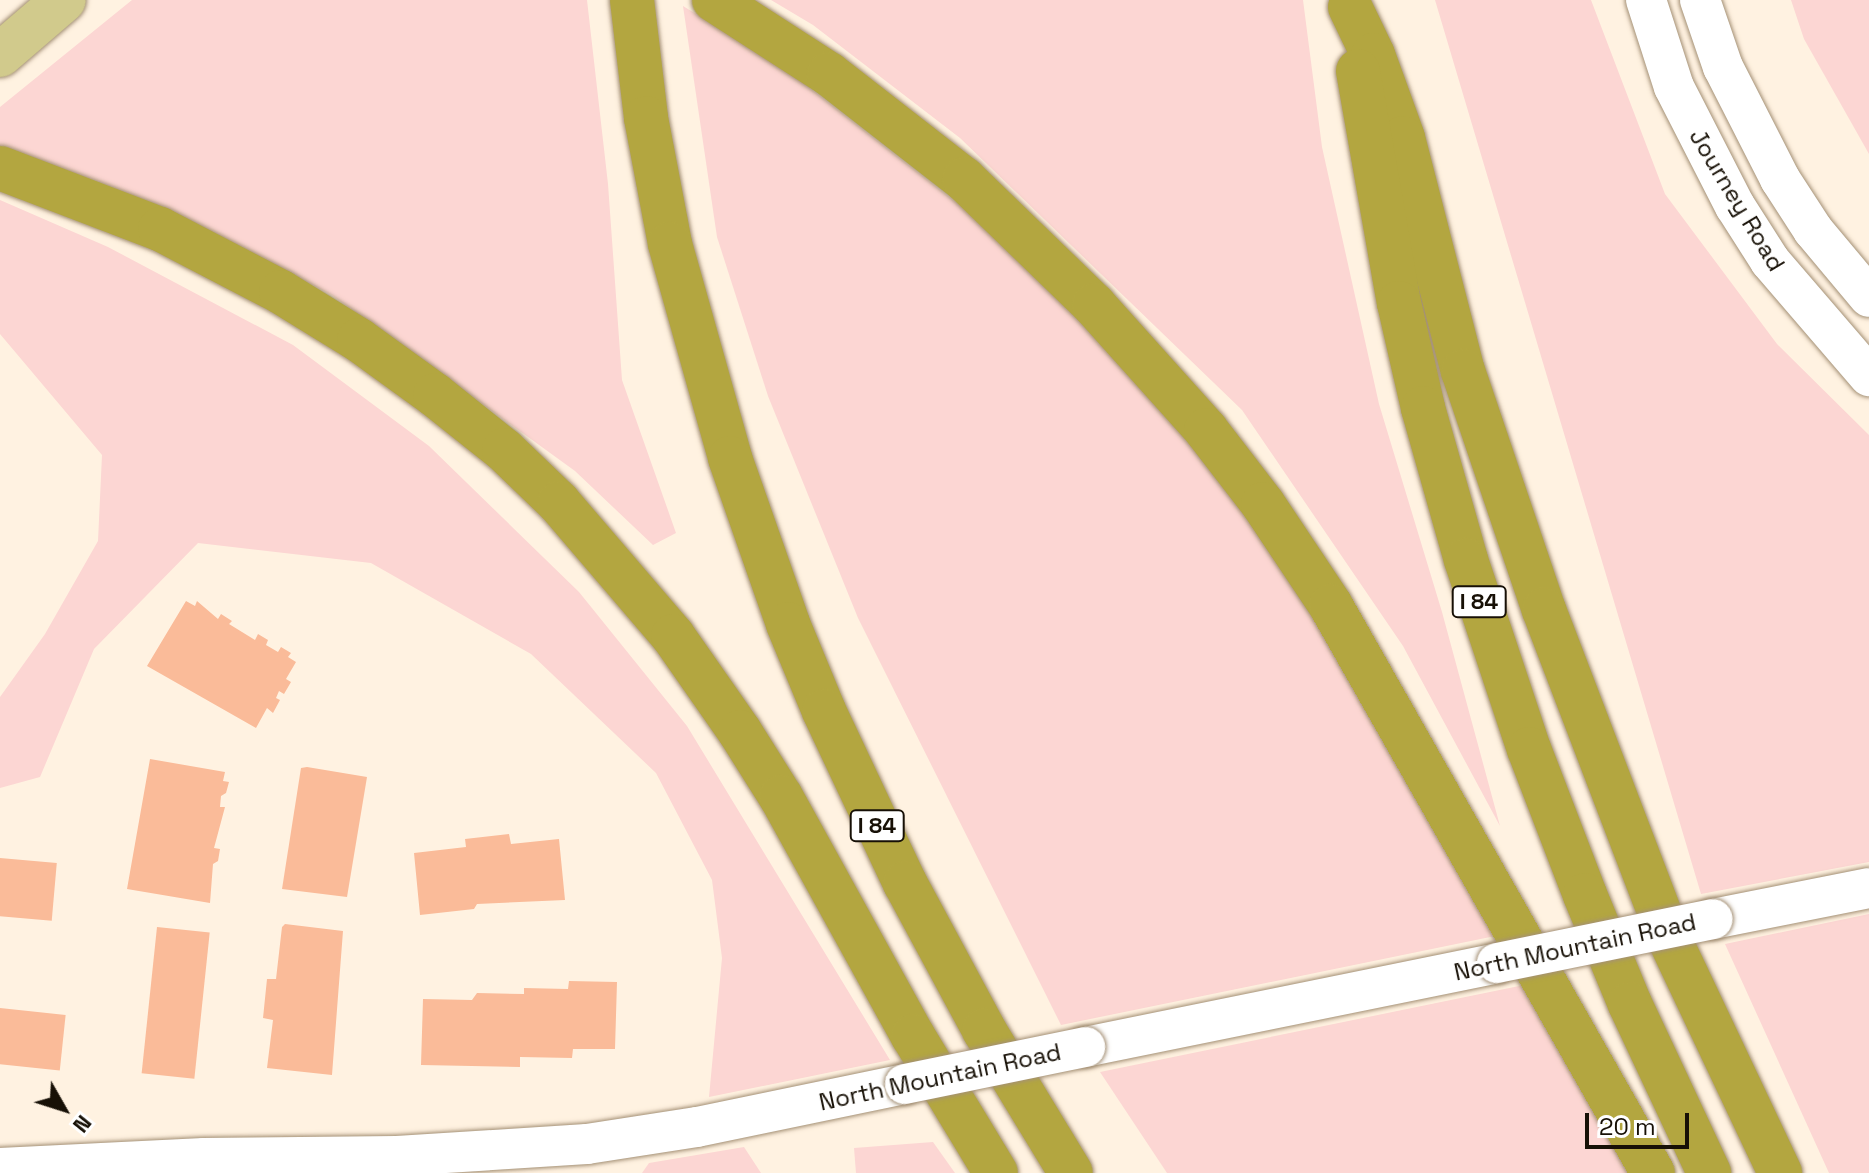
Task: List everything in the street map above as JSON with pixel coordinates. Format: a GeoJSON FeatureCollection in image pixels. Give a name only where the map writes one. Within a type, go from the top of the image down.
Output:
{"type":"FeatureCollection","features":[{"type":"Feature","properties":{"kind":"highway","name":"I 84"},"geometry":{"type":"LineString","coordinates":[[632,0],[644,107],[670,244],[730,458],[772,582],[824,711],[905,883],[977,1018],[1071,1173]]}},
{"type":"Feature","properties":{"kind":"highway"},"geometry":{"type":"LineString","coordinates":[[714,0],[795,51],[920,142],[1009,220],[1136,350],[1234,467],[1290,543],[1372,675],[1653,1173]]}},
{"type":"Feature","properties":{"kind":"highway","name":"I 84"},"geometry":{"type":"LineString","coordinates":[[1350,3],[1377,192],[1399,303],[1423,408],[1466,560],[1529,749],[1585,895],[1636,1018],[1709,1173]]}},
{"type":"Feature","properties":{"kind":"highway"},"geometry":{"type":"LineString","coordinates":[[1350,3],[1373,55],[1403,138],[1463,371],[1544,610],[1670,940],[1780,1173]]}},
{"type":"Feature","properties":{"kind":"highway"},"geometry":{"type":"LineString","coordinates":[[2,169],[160,229],[308,307],[445,402],[504,450],[559,503],[673,636],[740,732],[781,797],[913,1036],[996,1173]]}},
{"type":"Feature","properties":{"kind":"main road"},"geometry":{"type":"LineString","coordinates":[[0,55],[64,0]]}},
{"type":"Feature","properties":{"kind":"street","name":"Journey Road"},"geometry":{"type":"LineString","coordinates":[[1646,0],[1674,87],[1701,146],[1735,206],[1778,272],[1869,376]]}},
{"type":"Feature","properties":{"kind":"street","name":"Journey Road"},"geometry":{"type":"LineString","coordinates":[[1700,0],[1723,67],[1780,179],[1813,230],[1869,297]]}},
{"type":"Feature","properties":{"kind":"street","name":"North Mountain Road"},"geometry":{"type":"LineString","coordinates":[[0,1168],[204,1158],[397,1156],[587,1144],[697,1127],[1869,888]]}},
{"type":"Feature","properties":{"kind":"shaded area"},"geometry":{"type":"Polygon","coordinates":[[[132,0],[587,0],[608,184],[622,380],[676,533],[653,545],[575,471],[332,295],[162,208],[97,181],[0,148],[0,107],[132,0]]]}},
{"type":"Feature","properties":{"kind":"shaded area"},"geometry":{"type":"Polygon","coordinates":[[[771,0],[1303,0],[1322,147],[1379,404],[1442,612],[1500,826],[1403,646],[1242,410],[960,138],[813,25],[771,0]]]}},
{"type":"Feature","properties":{"kind":"shaded area"},"geometry":{"type":"Polygon","coordinates":[[[1435,0],[1591,0],[1665,194],[1777,344],[1869,435],[1869,862],[1701,894],[1435,0]]]}},
{"type":"Feature","properties":{"kind":"shaded area"},"geometry":{"type":"Polygon","coordinates":[[[1791,0],[1869,0],[1869,154],[1804,39],[1791,0]]]}},
{"type":"Feature","properties":{"kind":"shaded area"},"geometry":{"type":"Polygon","coordinates":[[[683,6],[784,68],[958,204],[1081,318],[1199,448],[1304,593],[1500,935],[1061,1025],[858,618],[768,396],[717,237],[683,6]]]}},
{"type":"Feature","properties":{"kind":"shaded area"},"geometry":{"type":"Polygon","coordinates":[[[0,200],[108,247],[293,345],[429,446],[579,592],[687,726],[890,1060],[709,1097],[722,958],[712,880],[656,773],[531,654],[371,563],[198,543],[94,649],[40,777],[0,788],[0,697],[45,634],[98,541],[102,455],[0,334],[0,200]]]}},
{"type":"Feature","properties":{"kind":"shaded area"},"geometry":{"type":"Polygon","coordinates":[[[1869,914],[1869,1173],[1829,1173],[1725,944],[1869,914]]]}},
{"type":"Feature","properties":{"kind":"shaded area"},"geometry":{"type":"Polygon","coordinates":[[[1524,985],[1628,1173],[1167,1173],[1100,1072],[1524,985]]]}},
{"type":"Feature","properties":{"kind":"shaded area"},"geometry":{"type":"Polygon","coordinates":[[[933,1142],[955,1173],[856,1173],[854,1148],[933,1142]]]}},
{"type":"Feature","properties":{"kind":"shaded area"},"geometry":{"type":"Polygon","coordinates":[[[744,1147],[761,1173],[642,1173],[649,1163],[744,1147]]]}},
{"type":"Feature","properties":{"kind":"building"},"geometry":{"type":"Polygon","coordinates":[[[186,601],[195,606],[197,601],[218,619],[221,614],[232,621],[229,624],[255,640],[258,634],[268,640],[266,645],[278,652],[281,647],[291,653],[288,657],[296,662],[286,679],[291,682],[284,694],[279,691],[276,698],[280,700],[273,713],[267,708],[256,728],[147,666],[186,601]]]}},
{"type":"Feature","properties":{"kind":"building"},"geometry":{"type":"Polygon","coordinates":[[[150,759],[225,772],[223,781],[229,782],[226,793],[221,796],[220,807],[225,807],[214,848],[220,849],[218,861],[213,864],[210,903],[127,889],[150,759]]]}},
{"type":"Feature","properties":{"kind":"building"},"geometry":{"type":"Polygon","coordinates":[[[301,768],[367,777],[347,897],[282,889],[301,768]]]}},
{"type":"Feature","properties":{"kind":"building"},"geometry":{"type":"Polygon","coordinates":[[[509,834],[511,844],[559,839],[565,900],[477,904],[474,909],[420,915],[414,853],[466,847],[465,839],[509,834]]]}},
{"type":"Feature","properties":{"kind":"building"},"geometry":{"type":"Polygon","coordinates":[[[0,858],[57,863],[52,921],[0,916],[0,858]]]}},
{"type":"Feature","properties":{"kind":"building"},"geometry":{"type":"Polygon","coordinates":[[[285,924],[343,931],[332,1075],[267,1068],[273,1020],[263,1018],[267,979],[276,979],[282,927],[285,924]]]}},
{"type":"Feature","properties":{"kind":"building"},"geometry":{"type":"Polygon","coordinates":[[[157,927],[210,933],[194,1079],[142,1073],[157,927]]]}},
{"type":"Feature","properties":{"kind":"building"},"geometry":{"type":"Polygon","coordinates":[[[569,981],[617,982],[615,1049],[573,1049],[572,1058],[520,1057],[520,1067],[421,1065],[423,999],[472,1000],[477,993],[524,994],[524,988],[568,989],[569,981]]]}},
{"type":"Feature","properties":{"kind":"building"},"geometry":{"type":"Polygon","coordinates":[[[0,1008],[66,1015],[60,1071],[0,1064],[0,1008]]]}}]}
